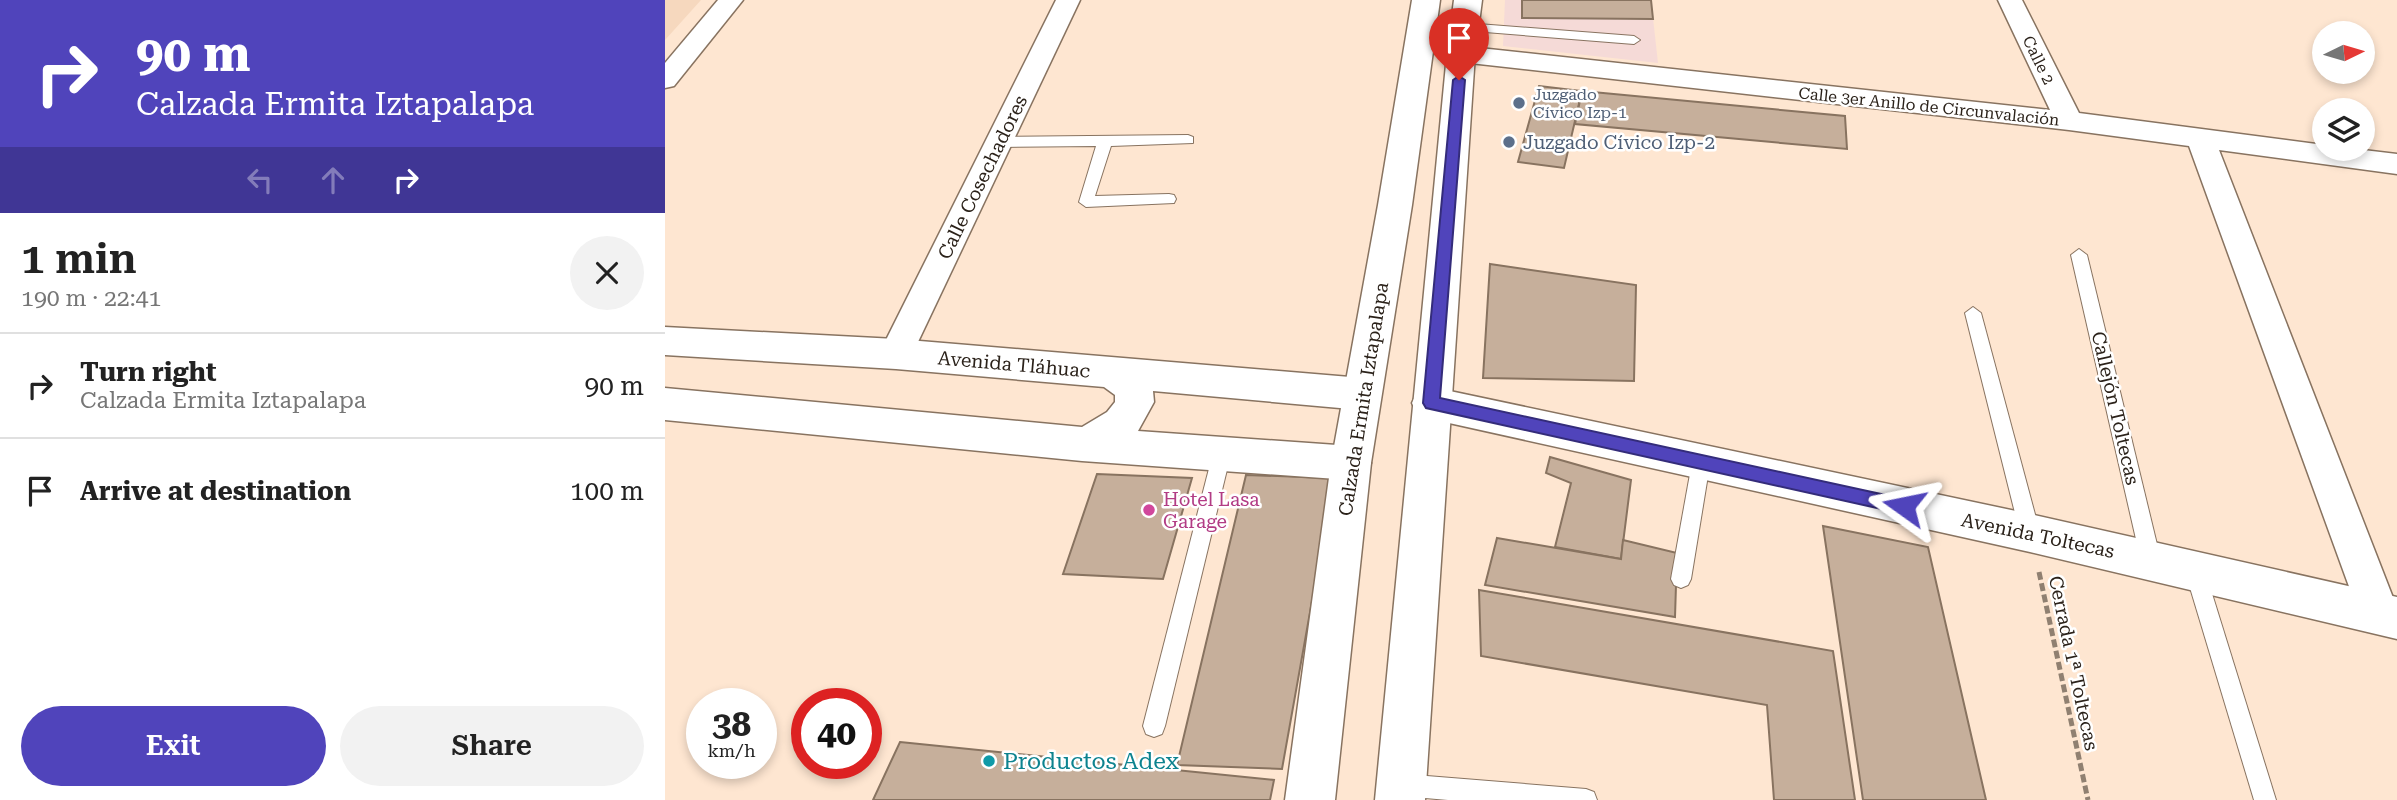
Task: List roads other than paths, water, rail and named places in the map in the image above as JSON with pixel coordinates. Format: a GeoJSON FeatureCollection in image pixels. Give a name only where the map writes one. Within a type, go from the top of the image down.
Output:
{"type":"FeatureCollection","features":[{"type":"Feature","properties":{"kind":"main road","name":"Calzada Ermita Iztapalapa"},"geometry":{"type":"LineString","coordinates":[[1310,800],[1351,463],[1426,0]]}},
{"type":"Feature","properties":{"kind":"main road"},"geometry":{"type":"LineString","coordinates":[[1401,792],[1431,403],[1465,27]]}},
{"type":"Feature","properties":{"kind":"main road","name":"Avenida Tláhuac"},"geometry":{"type":"LineString","coordinates":[[665,341],[895,354],[1362,394]]}},
{"type":"Feature","properties":{"kind":"main road"},"geometry":{"type":"LineString","coordinates":[[1082,444],[1108,435],[1118,428],[1132,408],[1134,396],[1131,385],[1110,372]]}},
{"type":"Feature","properties":{"kind":"main road","name":"Avenida Toltecas"},"geometry":{"type":"LineString","coordinates":[[1431,403],[2031,533],[2388,616]]}},
{"type":"Feature","properties":{"kind":"main road"},"geometry":{"type":"LineString","coordinates":[[665,404],[1082,444],[1351,463]]}},
{"type":"Feature","properties":{"kind":"street"},"geometry":{"type":"LineString","coordinates":[[665,80],[731,0]]}},
{"type":"Feature","properties":{"kind":"street","name":"Calle Cosechadores"},"geometry":{"type":"LineString","coordinates":[[895,354],[1068,0]]}},
{"type":"Feature","properties":{"kind":"street","name":"Calle 2"},"geometry":{"type":"LineString","coordinates":[[2010,0],[2069,121]]}},
{"type":"Feature","properties":{"kind":"street","name":"Calle 3er Anillo de Circunvalación"},"geometry":{"type":"LineString","coordinates":[[1465,27],[2069,121],[2397,164]]}},
{"type":"Feature","properties":{"kind":"street"},"geometry":{"type":"LineString","coordinates":[[2200,138],[2388,616]]}},
{"type":"Feature","properties":{"kind":"lane"},"geometry":{"type":"LineString","coordinates":[[1465,27],[1634,40]]}},
{"type":"Feature","properties":{"kind":"lane"},"geometry":{"type":"LineString","coordinates":[[999,142],[1188,140]]}},
{"type":"Feature","properties":{"kind":"lane"},"geometry":{"type":"LineString","coordinates":[[1105,141],[1086,202],[1169,199]]}},
{"type":"Feature","properties":{"kind":"lane","name":"Callejón Toltecas"},"geometry":{"type":"LineString","coordinates":[[2079,255],[2151,561]]}},
{"type":"Feature","properties":{"kind":"lane"},"geometry":{"type":"LineString","coordinates":[[1973,313],[2031,533]]}},
{"type":"Feature","properties":{"kind":"lane"},"geometry":{"type":"LineString","coordinates":[[1154,726],[1222,453]]}},
{"type":"Feature","properties":{"kind":"lane"},"geometry":{"type":"LineString","coordinates":[[1681,579],[1701,463]]}},
{"type":"Feature","properties":{"kind":"lane"},"geometry":{"type":"LineString","coordinates":[[2195,571],[2265,800]]}},
{"type":"Feature","properties":{"kind":"lane"},"geometry":{"type":"LineString","coordinates":[[1401,792],[1587,800]]}},
{"type":"Feature","properties":{"kind":"place","name":"Juzgado Cívico Izp-1"},"geometry":{"type":"Point","coordinates":[1519,103]}},
{"type":"Feature","properties":{"kind":"place","name":"Juzgado Cívico Izp-2"},"geometry":{"type":"Point","coordinates":[1509,142]}},
{"type":"Feature","properties":{"kind":"place","name":"Hotel Lasa Garage"},"geometry":{"type":"Point","coordinates":[1149,510]}},
{"type":"Feature","properties":{"kind":"place","name":"Productos Adex"},"geometry":{"type":"Point","coordinates":[989,761]}}]}
